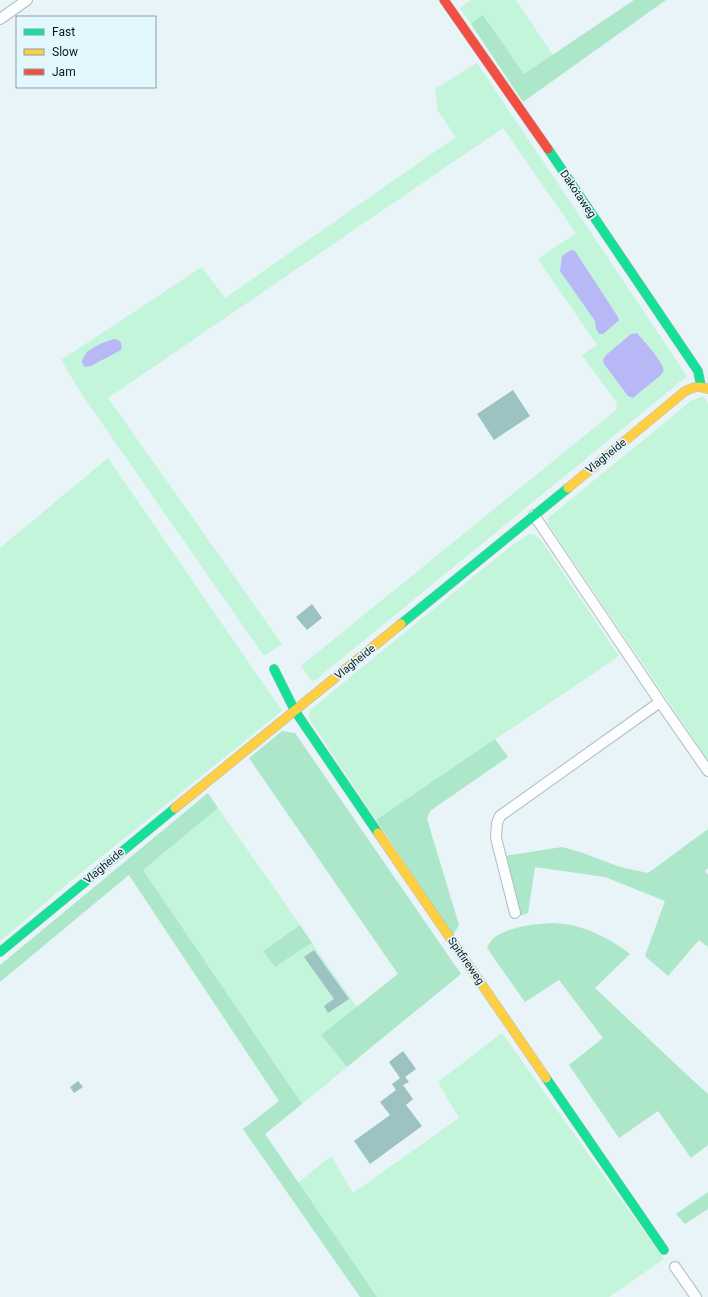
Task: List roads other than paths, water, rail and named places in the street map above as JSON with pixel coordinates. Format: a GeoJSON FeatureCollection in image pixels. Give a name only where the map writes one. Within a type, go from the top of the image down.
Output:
{"type":"FeatureCollection","features":[{"type":"Feature","properties":{"kind":"street"},"geometry":{"type":"LineString","coordinates":[[0,19],[27,0]]}},
{"type":"Feature","properties":{"kind":"street","name":"Dakotaweg"},"geometry":{"type":"LineString","coordinates":[[444,0],[566,176],[698,371],[704,387]]}},
{"type":"Feature","properties":{"kind":"street"},"geometry":{"type":"LineString","coordinates":[[704,387],[708,372]]}},
{"type":"Feature","properties":{"kind":"street","name":"Vlagheide"},"geometry":{"type":"LineString","coordinates":[[0,952],[689,388],[696,386],[704,387]]}},
{"type":"Feature","properties":{"kind":"street"},"geometry":{"type":"LineString","coordinates":[[534,516],[708,771]]}},
{"type":"Feature","properties":{"kind":"street","name":"Spitfireweg"},"geometry":{"type":"LineString","coordinates":[[274,669],[295,711],[664,1250]]}},
{"type":"Feature","properties":{"kind":"street"},"geometry":{"type":"LineString","coordinates":[[515,913],[496,838],[497,823],[500,816],[660,702]]}},
{"type":"Feature","properties":{"kind":"street"},"geometry":{"type":"LineString","coordinates":[[675,1267],[696,1297]]}},
{"type":"Feature","properties":{"kind":"water"},"geometry":{"type":"Polygon","coordinates":[[[571,250],[575,251],[618,317],[619,320],[603,334],[599,334],[596,329],[595,321],[560,271],[562,256],[571,250]]]}},
{"type":"Feature","properties":{"kind":"water"},"geometry":{"type":"Polygon","coordinates":[[[637,333],[662,365],[663,372],[633,398],[628,396],[604,364],[603,360],[606,355],[631,334],[637,333]]]}},
{"type":"Feature","properties":{"kind":"water"},"geometry":{"type":"Polygon","coordinates":[[[114,339],[118,340],[122,345],[121,350],[91,366],[85,367],[82,363],[83,358],[89,350],[114,339]]]}}]}
